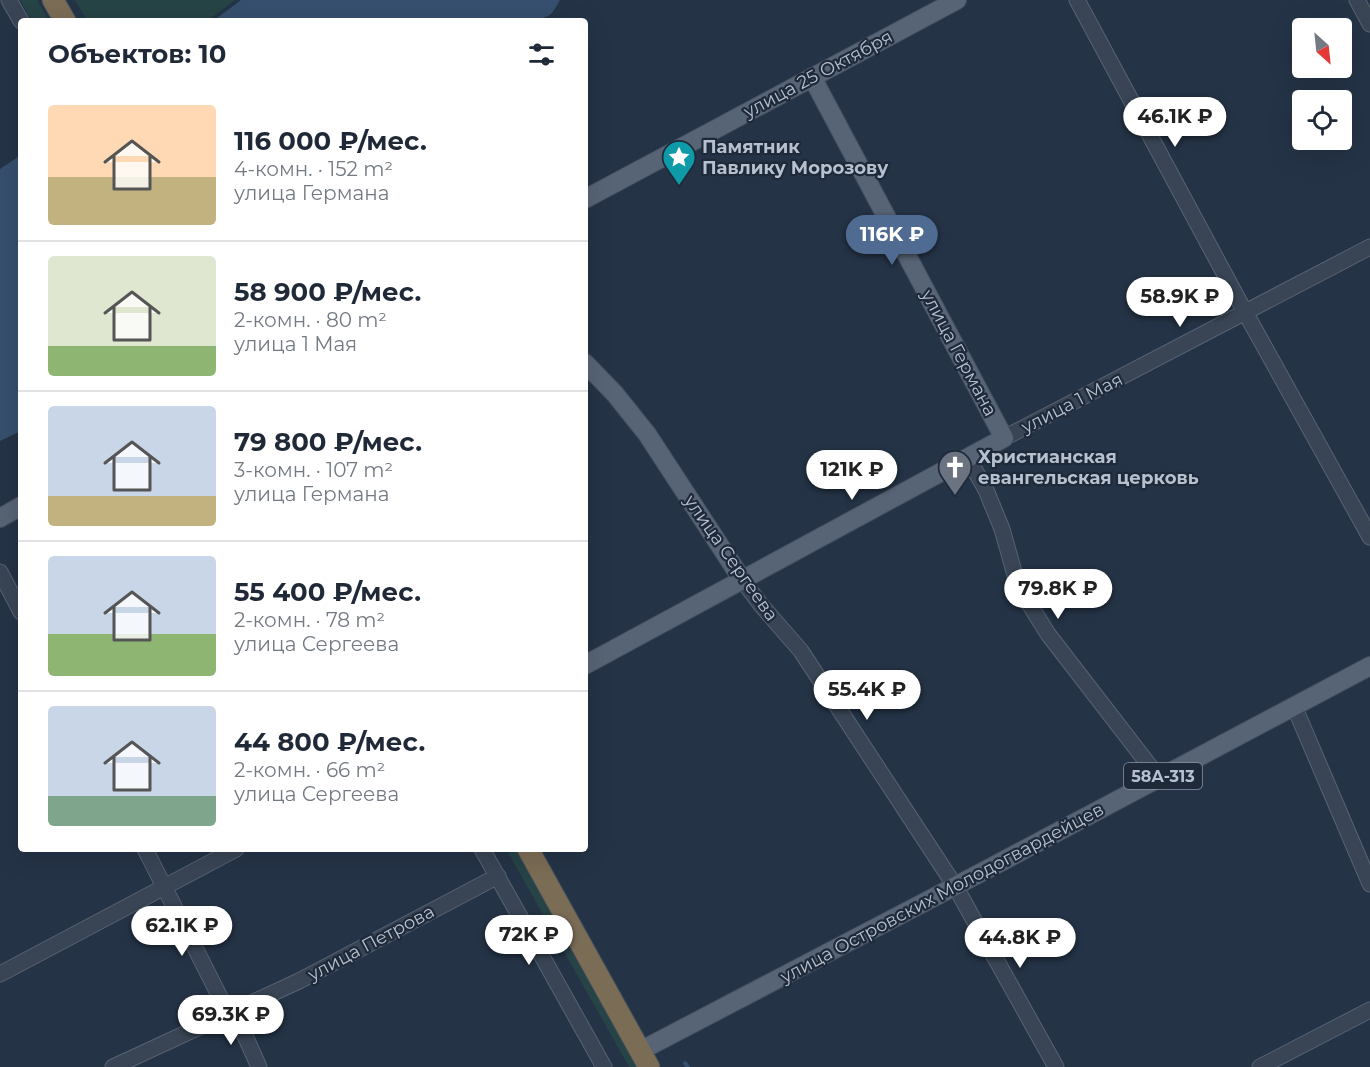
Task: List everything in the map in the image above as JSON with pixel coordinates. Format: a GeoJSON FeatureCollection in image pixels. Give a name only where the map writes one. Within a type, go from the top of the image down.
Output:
{"type":"FeatureCollection","features":[{"type":"Feature","properties":{"kind":"highway"},"geometry":{"type":"LineString","coordinates":[[53,0],[64,18]]}},
{"type":"Feature","properties":{"kind":"highway"},"geometry":{"type":"LineString","coordinates":[[530,852],[645,1059]]}},
{"type":"Feature","properties":{"kind":"main road","name":"улица 25 Октября"},"geometry":{"type":"LineString","coordinates":[[588,197],[957,0]]}},
{"type":"Feature","properties":{"kind":"main road","name":"улица Германа"},"geometry":{"type":"LineString","coordinates":[[812,77],[1004,438]]}},
{"type":"Feature","properties":{"kind":"main road","name":"улица Сергеева"},"geometry":{"type":"LineString","coordinates":[[588,366],[615,394],[647,434],[743,581]]}},
{"type":"Feature","properties":{"kind":"main road","name":"улица 1 Мая"},"geometry":{"type":"LineString","coordinates":[[588,663],[1004,438]]}},
{"type":"Feature","properties":{"kind":"main road"},"geometry":{"type":"LineString","coordinates":[[0,518],[18,508]]}},
{"type":"Feature","properties":{"kind":"main road","name":"улица Островских Молодогвардейцев"},"geometry":{"type":"LineString","coordinates":[[645,1059],[955,886],[1370,666]]}},
{"type":"Feature","properties":{"kind":"street"},"geometry":{"type":"LineString","coordinates":[[9,0],[19,18]]}},
{"type":"Feature","properties":{"kind":"street"},"geometry":{"type":"LineString","coordinates":[[1077,0],[1245,312],[1370,537]]}},
{"type":"Feature","properties":{"kind":"street"},"geometry":{"type":"LineString","coordinates":[[1357,0],[1370,24]]}},
{"type":"Feature","properties":{"kind":"street","name":"улица 1 Мая"},"geometry":{"type":"LineString","coordinates":[[1004,438],[1370,247]]}},
{"type":"Feature","properties":{"kind":"street"},"geometry":{"type":"LineString","coordinates":[[968,458],[986,490],[1002,529],[1018,586],[1048,634],[1159,778]]}},
{"type":"Feature","properties":{"kind":"street"},"geometry":{"type":"LineString","coordinates":[[0,572],[18,606]]}},
{"type":"Feature","properties":{"kind":"street","name":"улица Сергеева"},"geometry":{"type":"LineString","coordinates":[[743,581],[801,651],[955,886],[1056,1067]]}},
{"type":"Feature","properties":{"kind":"street"},"geometry":{"type":"LineString","coordinates":[[1294,706],[1370,884]]}},
{"type":"Feature","properties":{"kind":"street"},"geometry":{"type":"LineString","coordinates":[[147,852],[259,1067]]}},
{"type":"Feature","properties":{"kind":"street"},"geometry":{"type":"LineString","coordinates":[[0,974],[230,852]]}},
{"type":"Feature","properties":{"kind":"street"},"geometry":{"type":"LineString","coordinates":[[484,852],[604,1067]]}},
{"type":"Feature","properties":{"kind":"street","name":"улица Петрова"},"geometry":{"type":"LineString","coordinates":[[113,1067],[299,981],[498,876]]}},
{"type":"Feature","properties":{"kind":"street"},"geometry":{"type":"LineString","coordinates":[[1260,1067],[1370,1010]]}},
{"type":"Feature","properties":{"kind":"green space"},"geometry":{"type":"Polygon","coordinates":[[[20,0],[37,0],[47,18],[30,18],[20,0]]]}},
{"type":"Feature","properties":{"kind":"green space"},"geometry":{"type":"Polygon","coordinates":[[[75,0],[235,0],[211,18],[85,18],[75,0]]]}},
{"type":"Feature","properties":{"kind":"green space"},"geometry":{"type":"Polygon","coordinates":[[[508,852],[517,852],[636,1067],[629,1067],[508,852]]]}},
{"type":"Feature","properties":{"kind":"water"},"geometry":{"type":"Polygon","coordinates":[[[241,0],[560,0],[555,9],[542,18],[217,18],[241,0]]]}},
{"type":"Feature","properties":{"kind":"water"},"geometry":{"type":"Polygon","coordinates":[[[18,157],[18,432],[0,441],[0,169],[18,157]]]}},
{"type":"Feature","properties":{"kind":"waterway"},"geometry":{"type":"LineString","coordinates":[[685,1063],[688,1067]]}},
{"type":"Feature","properties":{"kind":"place","name":"Памятник Павлику Морозову"},"geometry":{"type":"Point","coordinates":[679,186]}},
{"type":"Feature","properties":{"kind":"place","name":"Христианская евангельская церковь"},"geometry":{"type":"Point","coordinates":[955,496]}}]}
